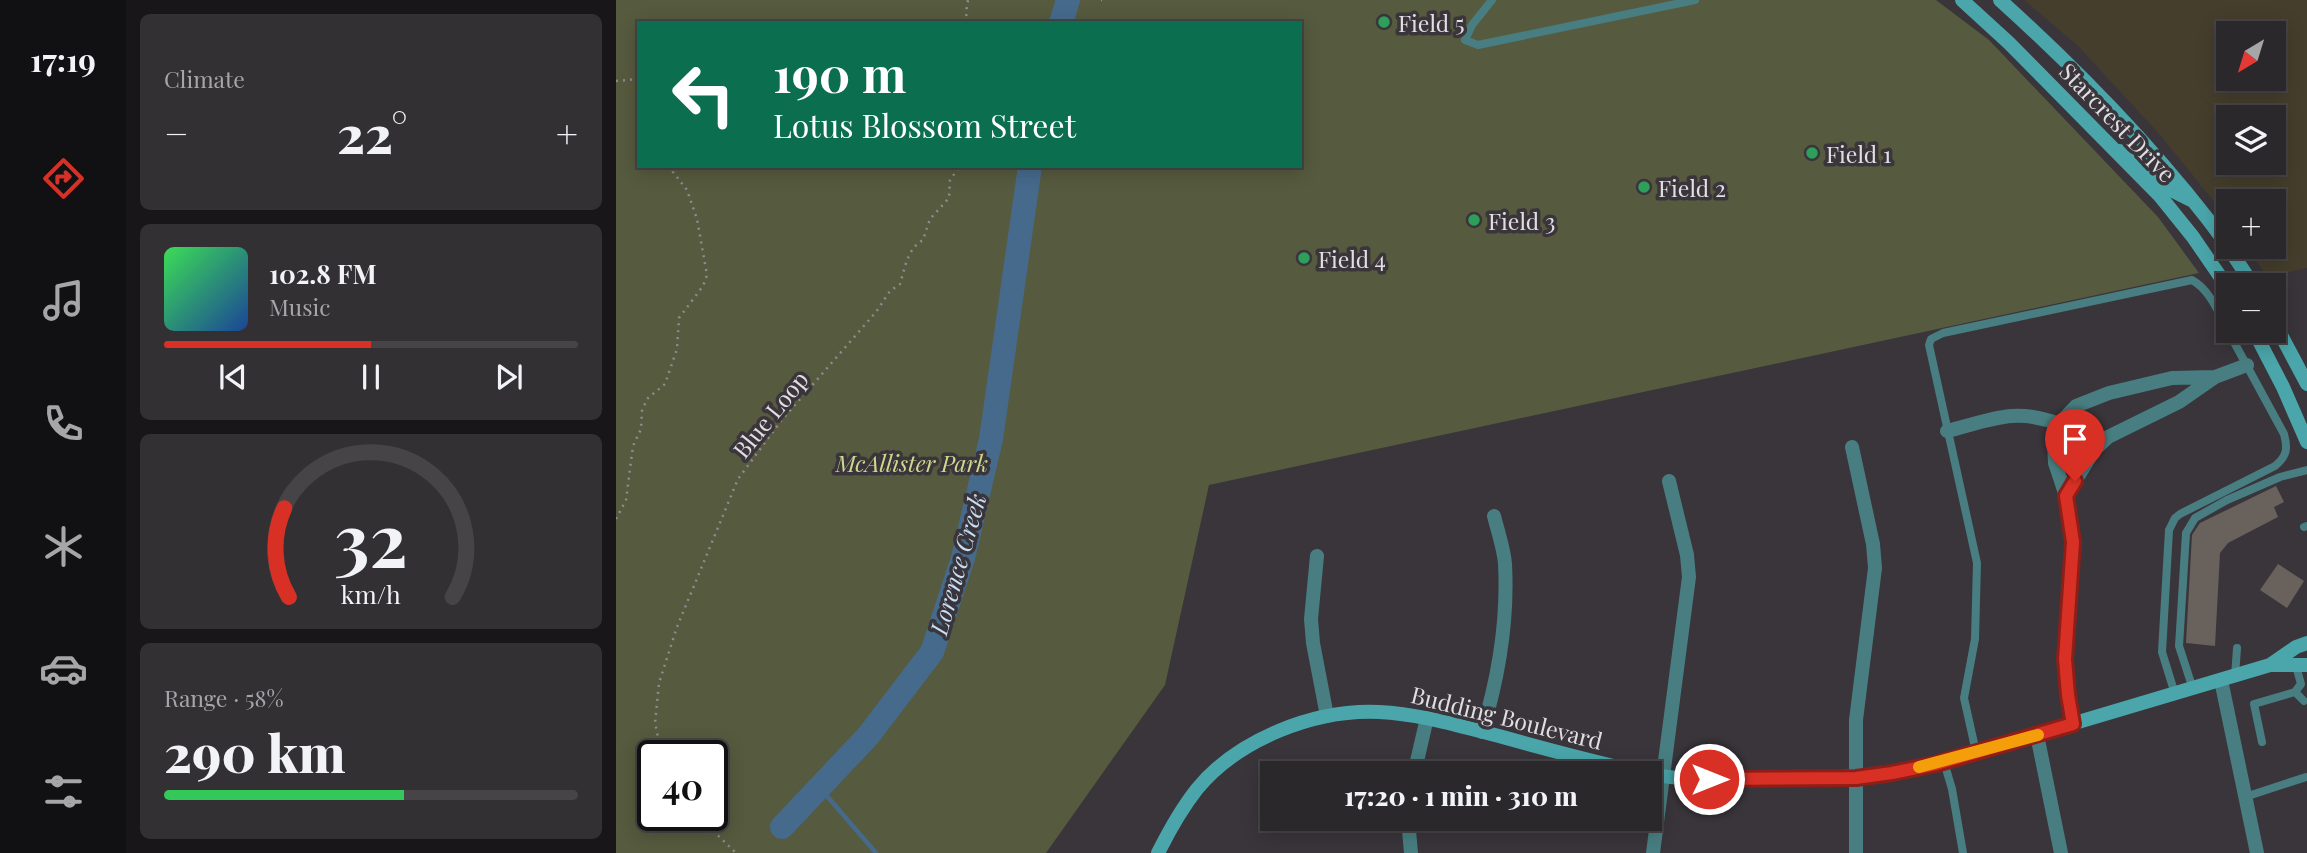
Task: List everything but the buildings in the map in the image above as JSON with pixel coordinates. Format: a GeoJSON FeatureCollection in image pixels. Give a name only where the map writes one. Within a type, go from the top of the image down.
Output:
{"type":"FeatureCollection","features":[{"type":"Feature","properties":{"kind":"street","name":"Starcrest Drive"},"geometry":{"type":"LineString","coordinates":[[1962,0],[2116,149],[2160,196],[2218,273]]}},
{"type":"Feature","properties":{"kind":"street","name":"Starcrest Drive"},"geometry":{"type":"LineString","coordinates":[[2000,0],[2149,147],[2216,230]]}},
{"type":"Feature","properties":{"kind":"street"},"geometry":{"type":"LineString","coordinates":[[2116,149],[2142,159],[2171,190],[2196,202]]}},
{"type":"Feature","properties":{"kind":"street"},"geometry":{"type":"LineString","coordinates":[[2260,343],[2307,442]]}},
{"type":"Feature","properties":{"kind":"street"},"geometry":{"type":"LineString","coordinates":[[2285,343],[2307,384]]}},
{"type":"Feature","properties":{"kind":"street"},"geometry":{"type":"LineString","coordinates":[[2066,496],[2094,450],[2108,437],[2179,402],[2215,377],[2247,365]]}},
{"type":"Feature","properties":{"kind":"street"},"geometry":{"type":"LineString","coordinates":[[2073,724],[2065,659],[2073,542],[2066,496],[2054,463],[2054,441],[2059,424],[2076,406],[2109,393],[2172,378],[2215,377]]}},
{"type":"Feature","properties":{"kind":"street"},"geometry":{"type":"LineString","coordinates":[[1947,431],[2016,414],[2034,415],[2059,424]]}},
{"type":"Feature","properties":{"kind":"street"},"geometry":{"type":"LineString","coordinates":[[1852,447],[1873,544],[1875,568],[1856,720],[1856,853]]}},
{"type":"Feature","properties":{"kind":"street"},"geometry":{"type":"LineString","coordinates":[[1656,761],[1689,577],[1687,555],[1669,481]]}},
{"type":"Feature","properties":{"kind":"street"},"geometry":{"type":"LineString","coordinates":[[1482,732],[1494,684],[1506,600],[1505,561],[1494,516]]}},
{"type":"Feature","properties":{"kind":"street"},"geometry":{"type":"LineString","coordinates":[[1317,556],[1311,619],[1312,643],[1327,716]]}},
{"type":"Feature","properties":{"kind":"street","name":"Budding Boulevard"},"geometry":{"type":"LineString","coordinates":[[2270,665],[2296,647],[2307,643]]}},
{"type":"Feature","properties":{"kind":"street","name":"Budding Boulevard"},"geometry":{"type":"LineString","coordinates":[[1662,776],[1709,779],[1856,778],[1944,762],[2270,665],[2301,665]]}},
{"type":"Feature","properties":{"kind":"street"},"geometry":{"type":"LineString","coordinates":[[2228,678],[2245,797],[2257,853]]}},
{"type":"Feature","properties":{"kind":"street","name":"Budding Boulevard"},"geometry":{"type":"LineString","coordinates":[[1158,853],[1198,789],[1219,767],[1268,737],[1327,716],[1375,712],[1427,718],[1591,761]]}},
{"type":"Feature","properties":{"kind":"street"},"geometry":{"type":"LineString","coordinates":[[1417,761],[1427,718]]}},
{"type":"Feature","properties":{"kind":"street"},"geometry":{"type":"LineString","coordinates":[[2037,735],[2061,853]]}},
{"type":"Feature","properties":{"kind":"street"},"geometry":{"type":"LineString","coordinates":[[1409,831],[1411,853]]}},
{"type":"Feature","properties":{"kind":"street"},"geometry":{"type":"LineString","coordinates":[[1653,831],[1653,853]]}},
{"type":"Feature","properties":{"kind":"lane"},"geometry":{"type":"LineString","coordinates":[[1492,0],[1465,40],[1478,45],[1695,0]]}},
{"type":"Feature","properties":{"kind":"lane"},"geometry":{"type":"LineString","coordinates":[[1976,752],[1964,698],[1975,639],[1977,563],[1929,345],[1931,339],[1943,333],[2192,280],[2210,296],[2216,307]]}},
{"type":"Feature","properties":{"kind":"lane"},"geometry":{"type":"LineString","coordinates":[[2175,694],[2162,652],[2166,549],[2172,522],[2180,514],[2275,466],[2287,453],[2284,434],[2235,343]]}},
{"type":"Feature","properties":{"kind":"lane"},"geometry":{"type":"LineString","coordinates":[[2193,689],[2179,646],[2186,533],[2195,518],[2227,500],[2280,477],[2307,470]]}},
{"type":"Feature","properties":{"kind":"lane"},"geometry":{"type":"LineString","coordinates":[[2228,678],[2237,648]]}},
{"type":"Feature","properties":{"kind":"lane"},"geometry":{"type":"LineString","coordinates":[[2262,741],[2254,704],[2295,692],[2304,684],[2301,665]]}},
{"type":"Feature","properties":{"kind":"lane"},"geometry":{"type":"LineString","coordinates":[[2295,692],[2304,701]]}},
{"type":"Feature","properties":{"kind":"lane"},"geometry":{"type":"LineString","coordinates":[[1944,762],[1952,789],[1963,853]]}},
{"type":"Feature","properties":{"kind":"lane"},"geometry":{"type":"LineString","coordinates":[[2245,797],[2306,777]]}},
{"type":"Feature","properties":{"kind":"path"},"geometry":{"type":"LineString","coordinates":[[967,21],[968,0]]}},
{"type":"Feature","properties":{"kind":"path"},"geometry":{"type":"LineString","coordinates":[[616,81],[637,79]]}},
{"type":"Feature","properties":{"kind":"path"},"geometry":{"type":"LineString","coordinates":[[616,519],[626,499],[633,446],[641,429],[642,411],[647,398],[665,384],[677,349],[679,318],[704,286],[707,275],[697,219],[687,190],[672,168]]}},
{"type":"Feature","properties":{"kind":"path","name":"Blue Loop"},"geometry":{"type":"LineString","coordinates":[[659,740],[655,723],[659,683],[677,628],[738,479],[763,442],[876,312],[890,290],[900,284],[910,252],[923,240],[930,219],[949,198],[950,180],[959,168]]}},
{"type":"Feature","properties":{"kind":"path"},"geometry":{"type":"LineString","coordinates":[[713,831],[736,853]]}},
{"type":"Feature","properties":{"kind":"shaded area"},"geometry":{"type":"Polygon","coordinates":[[[2024,0],[2307,0],[2307,268],[2285,273],[2264,273],[2255,259],[2286,259],[2286,189],[2216,189],[2216,204],[2161,136],[2078,46],[2024,0]]]}},
{"type":"Feature","properties":{"kind":"green space","name":"McAllister Park"},"geometry":{"type":"Polygon","coordinates":[[[616,0],[1936,0],[1989,40],[2158,217],[2199,273],[1209,485],[1165,685],[1046,853],[616,853],[616,0]]]}},
{"type":"Feature","properties":{"kind":"waterway","name":"Lorence Creek"},"geometry":{"type":"LineString","coordinates":[[1062,21],[1068,0]]}},
{"type":"Feature","properties":{"kind":"waterway","name":"Lorence Creek"},"geometry":{"type":"LineString","coordinates":[[782,827],[868,736],[932,652],[963,558],[991,439],[1030,168]]}},
{"type":"Feature","properties":{"kind":"waterway"},"geometry":{"type":"LineString","coordinates":[[820,788],[876,853]]}},
{"type":"Feature","properties":{"kind":"slow traffic"},"geometry":{"type":"LineString","coordinates":[[1919,767],[2038,735]]}},
{"type":"Feature","properties":{"kind":"place","name":"Field 5"},"geometry":{"type":"Point","coordinates":[1384,22]}},
{"type":"Feature","properties":{"kind":"place","name":"Field 1"},"geometry":{"type":"Point","coordinates":[1812,153]}},
{"type":"Feature","properties":{"kind":"place","name":"Field 2"},"geometry":{"type":"Point","coordinates":[1644,187]}},
{"type":"Feature","properties":{"kind":"place","name":"Field 3"},"geometry":{"type":"Point","coordinates":[1474,220]}},
{"type":"Feature","properties":{"kind":"place","name":"Field 4"},"geometry":{"type":"Point","coordinates":[1304,258]}},
{"type":"Feature","properties":{"kind":"route"},"geometry":{"type":"LineString","coordinates":[[1709,779],[1856,778],[1892,773],[1936,764],[2073,724],[2065,659],[2073,542],[2066,496],[2075,481]]}}]}
